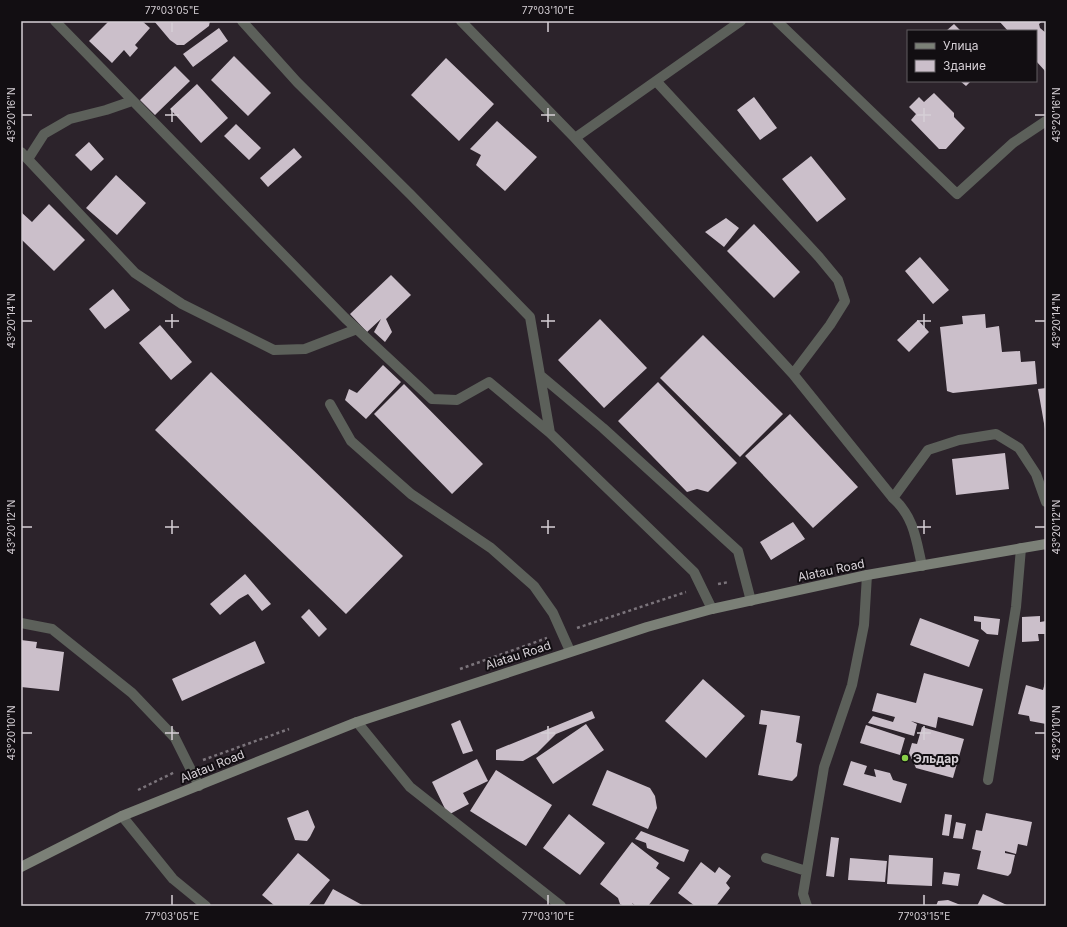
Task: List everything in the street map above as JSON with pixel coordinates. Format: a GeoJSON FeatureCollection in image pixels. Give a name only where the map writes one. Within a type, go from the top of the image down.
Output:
{"type":"FeatureCollection","features":[{"type":"Feature","properties":{"kind":"main road","name":"Alatau Road"},"geometry":{"type":"LineString","coordinates":[[21,867],[122,816],[357,722],[570,651],[712,609],[867,576],[1046,544]]}},
{"type":"Feature","properties":{"kind":"street"},"geometry":{"type":"LineString","coordinates":[[55,21],[357,329],[432,399],[457,400],[489,382],[550,433],[694,572],[712,609]]}},
{"type":"Feature","properties":{"kind":"street"},"geometry":{"type":"LineString","coordinates":[[242,21],[296,82],[411,195],[530,318],[550,433]]}},
{"type":"Feature","properties":{"kind":"street"},"geometry":{"type":"LineString","coordinates":[[461,21],[575,138],[793,374],[911,520],[922,566]]}},
{"type":"Feature","properties":{"kind":"street"},"geometry":{"type":"LineString","coordinates":[[575,138],[741,21]]}},
{"type":"Feature","properties":{"kind":"street"},"geometry":{"type":"LineString","coordinates":[[777,21],[957,194],[1013,143],[1046,121]]}},
{"type":"Feature","properties":{"kind":"street"},"geometry":{"type":"LineString","coordinates":[[656,81],[819,257],[838,280],[845,301],[793,374]]}},
{"type":"Feature","properties":{"kind":"street"},"geometry":{"type":"LineString","coordinates":[[132,101],[106,110],[70,119],[44,134],[24,156],[134,273],[182,304],[274,350],[306,349],[357,329]]}},
{"type":"Feature","properties":{"kind":"street"},"geometry":{"type":"LineString","coordinates":[[540,375],[603,428],[738,551],[751,601]]}},
{"type":"Feature","properties":{"kind":"street"},"geometry":{"type":"LineString","coordinates":[[330,404],[351,441],[411,494],[491,548],[534,586],[553,613],[570,651]]}},
{"type":"Feature","properties":{"kind":"street"},"geometry":{"type":"LineString","coordinates":[[893,498],[928,450],[959,440],[996,434],[1019,448],[1036,474],[1046,502]]}},
{"type":"Feature","properties":{"kind":"street"},"geometry":{"type":"LineString","coordinates":[[988,780],[1016,607],[1021,548]]}},
{"type":"Feature","properties":{"kind":"street"},"geometry":{"type":"LineString","coordinates":[[806,906],[803,894],[824,767],[852,685],[864,625],[867,576]]}},
{"type":"Feature","properties":{"kind":"street"},"geometry":{"type":"LineString","coordinates":[[21,623],[52,629],[132,694],[175,738],[199,786]]}},
{"type":"Feature","properties":{"kind":"street"},"geometry":{"type":"LineString","coordinates":[[357,722],[410,787],[561,906]]}},
{"type":"Feature","properties":{"kind":"street"},"geometry":{"type":"LineString","coordinates":[[122,816],[173,879],[206,906]]}},
{"type":"Feature","properties":{"kind":"street"},"geometry":{"type":"LineString","coordinates":[[766,858],[806,871]]}},
{"type":"Feature","properties":{"kind":"building"},"geometry":{"type":"Polygon","coordinates":[[[109,21],[142,21],[150,28],[135,45],[138,48],[130,57],[124,50],[112,63],[89,41],[109,21]]]}},
{"type":"Feature","properties":{"kind":"building"},"geometry":{"type":"Polygon","coordinates":[[[154,21],[210,21],[209,26],[184,45],[177,45],[170,40],[154,21]]]}},
{"type":"Feature","properties":{"kind":"building"},"geometry":{"type":"Polygon","coordinates":[[[999,21],[1043,21],[1039,24],[1040,28],[1046,33],[1046,72],[1037,62],[1037,30],[1007,30],[999,21]]]}},
{"type":"Feature","properties":{"kind":"building"},"geometry":{"type":"Polygon","coordinates":[[[954,24],[960,30],[947,30],[954,24]]]}},
{"type":"Feature","properties":{"kind":"building"},"geometry":{"type":"Polygon","coordinates":[[[219,28],[228,41],[193,67],[183,54],[219,28]]]}},
{"type":"Feature","properties":{"kind":"building"},"geometry":{"type":"Polygon","coordinates":[[[234,56],[271,93],[248,116],[211,80],[234,56]]]}},
{"type":"Feature","properties":{"kind":"building"},"geometry":{"type":"Polygon","coordinates":[[[446,58],[494,104],[459,141],[411,95],[446,58]]]}},
{"type":"Feature","properties":{"kind":"building"},"geometry":{"type":"Polygon","coordinates":[[[175,66],[190,81],[155,115],[140,100],[175,66]]]}},
{"type":"Feature","properties":{"kind":"building"},"geometry":{"type":"Polygon","coordinates":[[[961,82],[970,82],[966,86],[961,82]]]}},
{"type":"Feature","properties":{"kind":"building"},"geometry":{"type":"Polygon","coordinates":[[[197,84],[228,118],[201,143],[170,109],[197,84]]]}},
{"type":"Feature","properties":{"kind":"building"},"geometry":{"type":"Polygon","coordinates":[[[934,93],[954,113],[954,117],[965,128],[946,149],[939,149],[911,120],[916,114],[909,107],[919,97],[924,102],[934,93]]]}},
{"type":"Feature","properties":{"kind":"building"},"geometry":{"type":"Polygon","coordinates":[[[754,97],[777,128],[760,140],[737,110],[754,97]]]}},
{"type":"Feature","properties":{"kind":"building"},"geometry":{"type":"Polygon","coordinates":[[[497,121],[537,157],[505,191],[476,165],[481,155],[470,149],[497,121]]]}},
{"type":"Feature","properties":{"kind":"building"},"geometry":{"type":"Polygon","coordinates":[[[236,124],[261,148],[249,160],[224,136],[236,124]]]}},
{"type":"Feature","properties":{"kind":"building"},"geometry":{"type":"Polygon","coordinates":[[[89,142],[104,159],[91,171],[75,155],[89,142]]]}},
{"type":"Feature","properties":{"kind":"building"},"geometry":{"type":"Polygon","coordinates":[[[294,148],[302,157],[268,187],[260,178],[294,148]]]}},
{"type":"Feature","properties":{"kind":"building"},"geometry":{"type":"Polygon","coordinates":[[[811,156],[846,199],[817,222],[782,179],[811,156]]]}},
{"type":"Feature","properties":{"kind":"building"},"geometry":{"type":"Polygon","coordinates":[[[116,175],[146,203],[117,235],[86,208],[116,175]]]}},
{"type":"Feature","properties":{"kind":"building"},"geometry":{"type":"Polygon","coordinates":[[[49,204],[85,240],[54,271],[21,239],[21,212],[32,222],[49,204]]]}},
{"type":"Feature","properties":{"kind":"building"},"geometry":{"type":"Polygon","coordinates":[[[726,218],[739,228],[724,247],[705,232],[726,218]]]}},
{"type":"Feature","properties":{"kind":"building"},"geometry":{"type":"Polygon","coordinates":[[[754,224],[800,272],[774,298],[727,251],[754,224]]]}},
{"type":"Feature","properties":{"kind":"building"},"geometry":{"type":"Polygon","coordinates":[[[920,257],[949,290],[933,304],[905,271],[920,257]]]}},
{"type":"Feature","properties":{"kind":"building"},"geometry":{"type":"Polygon","coordinates":[[[391,275],[411,295],[386,319],[392,332],[385,342],[374,332],[381,319],[367,332],[350,314],[391,275]]]}},
{"type":"Feature","properties":{"kind":"building"},"geometry":{"type":"Polygon","coordinates":[[[113,289],[130,310],[105,329],[89,309],[113,289]]]}},
{"type":"Feature","properties":{"kind":"building"},"geometry":{"type":"Polygon","coordinates":[[[985,314],[986,328],[999,326],[1002,352],[1020,351],[1021,362],[1035,361],[1037,384],[953,393],[947,391],[940,327],[963,324],[962,316],[985,314]]]}},
{"type":"Feature","properties":{"kind":"building"},"geometry":{"type":"Polygon","coordinates":[[[600,319],[647,368],[604,408],[558,360],[600,319]]]}},
{"type":"Feature","properties":{"kind":"building"},"geometry":{"type":"Polygon","coordinates":[[[918,320],[929,332],[909,352],[897,340],[918,320]]]}},
{"type":"Feature","properties":{"kind":"building"},"geometry":{"type":"Polygon","coordinates":[[[160,325],[192,362],[171,380],[139,343],[160,325]]]}},
{"type":"Feature","properties":{"kind":"building"},"geometry":{"type":"Polygon","coordinates":[[[703,335],[783,414],[740,457],[660,378],[703,335]]]}},
{"type":"Feature","properties":{"kind":"building"},"geometry":{"type":"Polygon","coordinates":[[[383,365],[401,382],[366,419],[345,400],[349,389],[357,393],[383,365]]]}},
{"type":"Feature","properties":{"kind":"building"},"geometry":{"type":"Polygon","coordinates":[[[211,372],[403,556],[346,614],[155,430],[211,372]]]}},
{"type":"Feature","properties":{"kind":"building"},"geometry":{"type":"Polygon","coordinates":[[[658,382],[737,463],[708,492],[697,489],[687,492],[618,421],[658,382]]]}},
{"type":"Feature","properties":{"kind":"building"},"geometry":{"type":"Polygon","coordinates":[[[404,384],[483,464],[452,494],[374,414],[404,384]]]}},
{"type":"Feature","properties":{"kind":"building"},"geometry":{"type":"Polygon","coordinates":[[[1046,388],[1046,429],[1045,429],[1038,389],[1046,388]]]}},
{"type":"Feature","properties":{"kind":"building"},"geometry":{"type":"Polygon","coordinates":[[[790,414],[858,487],[813,528],[745,456],[790,414]]]}},
{"type":"Feature","properties":{"kind":"building"},"geometry":{"type":"Polygon","coordinates":[[[1005,453],[1009,489],[956,495],[952,459],[1005,453]]]}},
{"type":"Feature","properties":{"kind":"building"},"geometry":{"type":"Polygon","coordinates":[[[793,522],[805,539],[771,560],[760,542],[793,522]]]}},
{"type":"Feature","properties":{"kind":"building"},"geometry":{"type":"Polygon","coordinates":[[[245,574],[271,604],[262,611],[248,594],[239,599],[220,615],[210,604],[245,574]]]}},
{"type":"Feature","properties":{"kind":"building"},"geometry":{"type":"Polygon","coordinates":[[[309,609],[327,629],[319,637],[301,617],[309,609]]]}},
{"type":"Feature","properties":{"kind":"building"},"geometry":{"type":"Polygon","coordinates":[[[974,616],[1000,619],[998,635],[987,634],[981,629],[981,622],[974,621],[974,616]]]}},
{"type":"Feature","properties":{"kind":"building"},"geometry":{"type":"Polygon","coordinates":[[[1040,616],[1040,622],[1046,621],[1046,634],[1038,634],[1039,641],[1022,642],[1022,617],[1040,616]]]}},
{"type":"Feature","properties":{"kind":"building"},"geometry":{"type":"Polygon","coordinates":[[[920,618],[979,640],[969,667],[910,645],[920,618]]]}},
{"type":"Feature","properties":{"kind":"building"},"geometry":{"type":"Polygon","coordinates":[[[21,640],[37,642],[36,648],[64,652],[59,691],[21,687],[21,640]]]}},
{"type":"Feature","properties":{"kind":"building"},"geometry":{"type":"Polygon","coordinates":[[[255,641],[265,663],[182,701],[172,679],[255,641]]]}},
{"type":"Feature","properties":{"kind":"building"},"geometry":{"type":"Polygon","coordinates":[[[924,673],[983,689],[973,726],[938,717],[936,728],[911,721],[917,724],[914,736],[868,723],[873,716],[893,722],[895,717],[872,711],[877,693],[916,703],[924,673]]]}},
{"type":"Feature","properties":{"kind":"building"},"geometry":{"type":"Polygon","coordinates":[[[703,679],[745,716],[706,758],[665,721],[703,679]]]}},
{"type":"Feature","properties":{"kind":"building"},"geometry":{"type":"Polygon","coordinates":[[[1046,679],[1046,724],[1030,721],[1029,716],[1018,714],[1026,685],[1043,690],[1046,679]]]}},
{"type":"Feature","properties":{"kind":"building"},"geometry":{"type":"Polygon","coordinates":[[[761,710],[800,716],[796,742],[802,744],[797,776],[792,781],[758,775],[767,725],[759,724],[761,710]]]}},
{"type":"Feature","properties":{"kind":"building"},"geometry":{"type":"Polygon","coordinates":[[[592,711],[595,718],[556,734],[537,753],[523,761],[496,760],[496,750],[592,711]]]}},
{"type":"Feature","properties":{"kind":"building"},"geometry":{"type":"Polygon","coordinates":[[[460,720],[473,751],[463,754],[451,724],[460,720]]]}},
{"type":"Feature","properties":{"kind":"building"},"geometry":{"type":"Polygon","coordinates":[[[586,724],[604,750],[553,784],[536,758],[586,724]]]}},
{"type":"Feature","properties":{"kind":"building"},"geometry":{"type":"Polygon","coordinates":[[[866,725],[905,738],[900,755],[860,743],[866,725]]]}},
{"type":"Feature","properties":{"kind":"building"},"geometry":{"type":"Polygon","coordinates":[[[922,727],[964,739],[953,778],[916,768],[909,753],[912,743],[917,744],[922,727]]]}},
{"type":"Feature","properties":{"kind":"building"},"geometry":{"type":"Polygon","coordinates":[[[477,759],[488,781],[463,793],[469,804],[448,815],[432,782],[477,759]]]}},
{"type":"Feature","properties":{"kind":"building"},"geometry":{"type":"Polygon","coordinates":[[[851,761],[867,766],[864,774],[876,777],[874,769],[890,773],[893,780],[907,784],[901,803],[843,785],[851,761]]]}},
{"type":"Feature","properties":{"kind":"building"},"geometry":{"type":"Polygon","coordinates":[[[496,770],[552,805],[526,846],[470,811],[496,770]]]}},
{"type":"Feature","properties":{"kind":"building"},"geometry":{"type":"Polygon","coordinates":[[[607,770],[650,788],[655,796],[657,808],[648,829],[592,805],[607,770]]]}},
{"type":"Feature","properties":{"kind":"building"},"geometry":{"type":"Polygon","coordinates":[[[308,810],[315,827],[307,841],[295,840],[287,818],[308,810]]]}},
{"type":"Feature","properties":{"kind":"building"},"geometry":{"type":"Polygon","coordinates":[[[986,813],[1032,822],[1027,846],[1018,844],[1016,854],[1005,851],[1005,853],[1015,855],[1011,873],[1008,876],[977,869],[981,851],[972,849],[976,830],[982,831],[986,813]]]}},
{"type":"Feature","properties":{"kind":"building"},"geometry":{"type":"Polygon","coordinates":[[[569,814],[605,843],[580,875],[543,848],[569,814]]]}},
{"type":"Feature","properties":{"kind":"building"},"geometry":{"type":"Polygon","coordinates":[[[945,814],[952,815],[949,836],[942,835],[945,814]]]}},
{"type":"Feature","properties":{"kind":"building"},"geometry":{"type":"Polygon","coordinates":[[[956,822],[966,824],[963,839],[953,838],[956,822]]]}},
{"type":"Feature","properties":{"kind":"building"},"geometry":{"type":"Polygon","coordinates":[[[641,831],[689,850],[684,862],[647,848],[646,843],[635,839],[641,831]]]}},
{"type":"Feature","properties":{"kind":"building"},"geometry":{"type":"Polygon","coordinates":[[[831,837],[839,838],[834,877],[826,876],[831,837]]]}},
{"type":"Feature","properties":{"kind":"building"},"geometry":{"type":"Polygon","coordinates":[[[632,842],[659,863],[656,868],[670,878],[648,906],[636,906],[632,903],[634,906],[624,906],[620,904],[618,898],[600,884],[632,842]]]}},
{"type":"Feature","properties":{"kind":"building"},"geometry":{"type":"Polygon","coordinates":[[[298,853],[330,880],[308,906],[275,906],[262,895],[298,853]]]}},
{"type":"Feature","properties":{"kind":"building"},"geometry":{"type":"Polygon","coordinates":[[[889,855],[933,858],[932,886],[887,884],[889,855]]]}},
{"type":"Feature","properties":{"kind":"building"},"geometry":{"type":"Polygon","coordinates":[[[850,858],[887,861],[885,882],[848,880],[850,858]]]}},
{"type":"Feature","properties":{"kind":"building"},"geometry":{"type":"Polygon","coordinates":[[[701,862],[715,873],[719,867],[731,876],[726,883],[730,888],[716,906],[695,906],[678,893],[701,862]]]}},
{"type":"Feature","properties":{"kind":"building"},"geometry":{"type":"Polygon","coordinates":[[[944,872],[960,874],[958,886],[942,884],[944,872]]]}},
{"type":"Feature","properties":{"kind":"building"},"geometry":{"type":"Polygon","coordinates":[[[333,889],[364,906],[323,906],[333,889]]]}},
{"type":"Feature","properties":{"kind":"building"},"geometry":{"type":"Polygon","coordinates":[[[983,894],[1009,906],[977,906],[983,894]]]}},
{"type":"Feature","properties":{"kind":"building"},"geometry":{"type":"Polygon","coordinates":[[[948,900],[963,906],[936,906],[938,901],[948,900]]]}},
{"type":"Feature","properties":{"kind":"place","name":"Эльдар"},"geometry":{"type":"Point","coordinates":[905,758]}}]}
